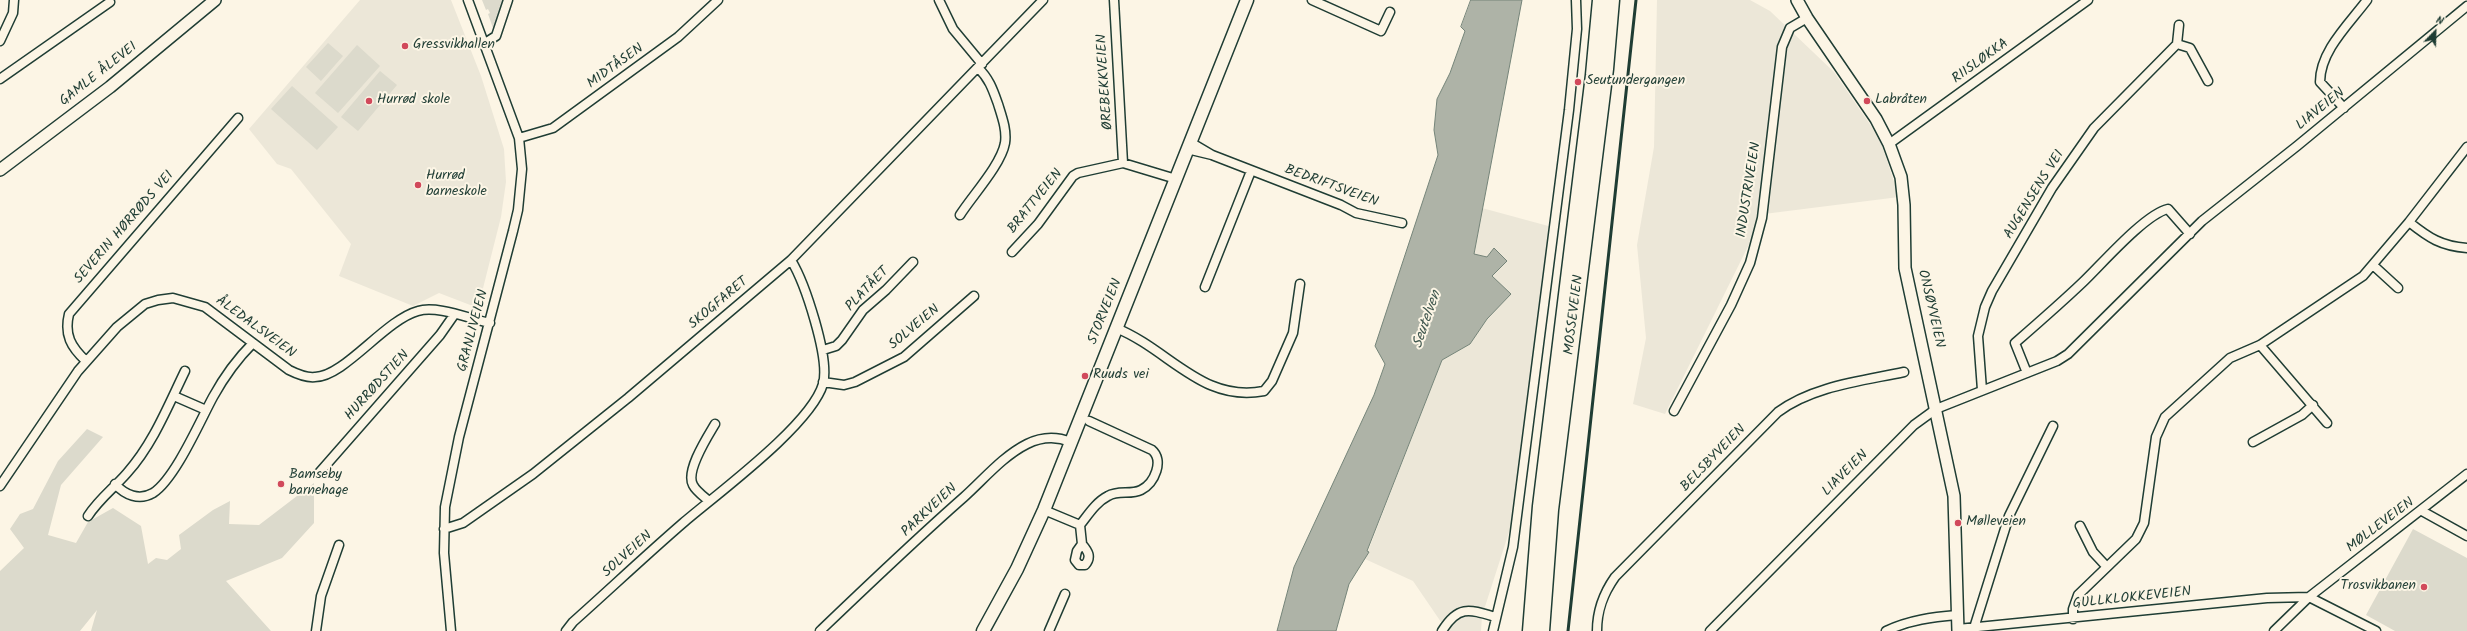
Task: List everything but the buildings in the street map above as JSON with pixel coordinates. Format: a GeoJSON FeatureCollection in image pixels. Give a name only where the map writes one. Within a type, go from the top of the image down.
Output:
{"type":"FeatureCollection","features":[{"type":"Feature","properties":{"kind":"highway","name":"MOSSEVEIEN"},"geometry":{"type":"LineString","coordinates":[[1530,631],[1540,506],[1593,75],[1600,0]]}},
{"type":"Feature","properties":{"kind":"highway","name":"MOSSEVEIEN"},"geometry":{"type":"LineString","coordinates":[[1542,631],[1551,510],[1606,69],[1612,0]]}},
{"type":"Feature","properties":{"kind":"main road","name":"STORVEIEN"},"geometry":{"type":"LineString","coordinates":[[984,631],[1017,569],[1044,510],[1247,0]]}},
{"type":"Feature","properties":{"kind":"street"},"geometry":{"type":"LineString","coordinates":[[0,41],[13,13],[14,0]]}},
{"type":"Feature","properties":{"kind":"street","name":"GAMLE ÅLEVEI"},"geometry":{"type":"LineString","coordinates":[[0,170],[110,87],[215,0]]}},
{"type":"Feature","properties":{"kind":"street","name":"GRANLIVEIEN"},"geometry":{"type":"LineString","coordinates":[[451,631],[446,589],[444,529],[445,507],[451,470],[518,210],[522,169],[519,138],[468,0]]}},
{"type":"Feature","properties":{"kind":"street"},"geometry":{"type":"LineString","coordinates":[[484,43],[496,36],[508,0]]}},
{"type":"Feature","properties":{"kind":"street","name":"MIDTÅSEN"},"geometry":{"type":"LineString","coordinates":[[519,138],[539,134],[559,124],[678,38],[718,0]]}},
{"type":"Feature","properties":{"kind":"street"},"geometry":{"type":"LineString","coordinates":[[939,0],[953,29],[988,78],[1004,121],[1005,143],[995,165],[960,215]]}},
{"type":"Feature","properties":{"kind":"street","name":"SKOGFARET"},"geometry":{"type":"LineString","coordinates":[[444,529],[463,523],[533,474],[628,398],[791,260],[1043,0]]}},
{"type":"Feature","properties":{"kind":"street","name":"ØREBEKKVEIEN"},"geometry":{"type":"LineString","coordinates":[[1114,0],[1123,163]]}},
{"type":"Feature","properties":{"kind":"street"},"geometry":{"type":"LineString","coordinates":[[1312,0],[1381,31],[1390,12]]}},
{"type":"Feature","properties":{"kind":"street"},"geometry":{"type":"LineString","coordinates":[[1493,631],[1495,617],[1504,589],[1513,547],[1569,110],[1577,29],[1576,0]]}},
{"type":"Feature","properties":{"kind":"street","name":"ONSØYVEIEN"},"geometry":{"type":"LineString","coordinates":[[1797,0],[1807,18],[1876,119],[1889,144],[1901,177],[1904,196],[1905,268],[1954,496],[1958,630]]}},
{"type":"Feature","properties":{"kind":"street","name":"RIISLØKKA"},"geometry":{"type":"LineString","coordinates":[[1889,144],[2088,0]]}},
{"type":"Feature","properties":{"kind":"street"},"geometry":{"type":"LineString","coordinates":[[2344,108],[2320,82],[2320,71],[2324,58],[2367,0]]}},
{"type":"Feature","properties":{"kind":"street"},"geometry":{"type":"LineString","coordinates":[[0,79],[110,2]]}},
{"type":"Feature","properties":{"kind":"street","name":"LIAVEIEN"},"geometry":{"type":"LineString","coordinates":[[1710,631],[1914,425],[1936,409],[2057,361],[2068,354],[2190,234],[2467,6]]}},
{"type":"Feature","properties":{"kind":"street","name":"INDUSTRIVEIEN"},"geometry":{"type":"LineString","coordinates":[[1674,412],[1731,305],[1750,264],[1762,218],[1782,47],[1790,28],[1807,18]]}},
{"type":"Feature","properties":{"kind":"street"},"geometry":{"type":"LineString","coordinates":[[2178,25],[2177,44],[2190,48],[2208,81]]}},
{"type":"Feature","properties":{"kind":"street","name":"AUGENSENS VEI"},"geometry":{"type":"LineString","coordinates":[[1982,390],[1978,336],[1985,307],[1992,291],[2052,188],[2094,128],[2177,44]]}},
{"type":"Feature","properties":{"kind":"street","name":"SEVERIN HØRRØDS VEI"},"geometry":{"type":"LineString","coordinates":[[86,361],[70,343],[66,325],[69,314],[238,118]]}},
{"type":"Feature","properties":{"kind":"street","name":"BEDRIFTSVEIEN"},"geometry":{"type":"LineString","coordinates":[[1189,145],[1341,205],[1356,213],[1402,223]]}},
{"type":"Feature","properties":{"kind":"street"},"geometry":{"type":"LineString","coordinates":[[2073,619],[2073,609],[2078,595],[2106,566],[2130,546],[2144,523],[2156,437],[2165,417],[2230,358],[2260,345],[2363,276],[2374,266],[2410,222],[2467,147]]}},
{"type":"Feature","properties":{"kind":"street","name":"BRATTVEIEN"},"geometry":{"type":"LineString","coordinates":[[1012,252],[1038,224],[1073,176],[1078,173],[1123,163],[1176,179]]}},
{"type":"Feature","properties":{"kind":"street"},"geometry":{"type":"LineString","coordinates":[[1204,287],[1252,171]]}},
{"type":"Feature","properties":{"kind":"street"},"geometry":{"type":"LineString","coordinates":[[2027,373],[2015,343],[2084,281],[2116,248],[2157,214],[2168,209],[2190,234]]}},
{"type":"Feature","properties":{"kind":"street"},"geometry":{"type":"LineString","coordinates":[[2410,222],[2431,239],[2451,247],[2467,248]]}},
{"type":"Feature","properties":{"kind":"street","name":"SOLVEIEN"},"geometry":{"type":"LineString","coordinates":[[566,631],[573,622],[802,417],[816,399],[823,382],[823,350],[802,283],[791,260]]}},
{"type":"Feature","properties":{"kind":"street","name":"PLATÅET"},"geometry":{"type":"LineString","coordinates":[[823,350],[836,346],[842,340],[863,310],[914,262]]}},
{"type":"Feature","properties":{"kind":"street"},"geometry":{"type":"LineString","coordinates":[[2374,266],[2398,288]]}},
{"type":"Feature","properties":{"kind":"street"},"geometry":{"type":"LineString","coordinates":[[1116,328],[1141,340],[1210,387],[1227,392],[1264,391],[1272,381],[1293,333],[1300,284]]}},
{"type":"Feature","properties":{"kind":"street","name":"SOLVEIEN"},"geometry":{"type":"LineString","coordinates":[[823,382],[844,385],[855,382],[904,357],[974,296]]}},
{"type":"Feature","properties":{"kind":"street","name":"ÅLEDALSVEIEN"},"geometry":{"type":"LineString","coordinates":[[0,486],[86,361],[129,316],[145,304],[173,298],[205,307],[289,370],[299,375],[317,378],[349,360],[408,315],[427,310],[490,323]]}},
{"type":"Feature","properties":{"kind":"street","name":"HURRØDSTIEN"},"geometry":{"type":"LineString","coordinates":[[319,473],[440,335],[454,315]]}},
{"type":"Feature","properties":{"kind":"street"},"geometry":{"type":"LineString","coordinates":[[115,484],[125,494],[134,497],[144,497],[154,492],[176,466],[206,410],[231,368],[253,343]]}},
{"type":"Feature","properties":{"kind":"street"},"geometry":{"type":"LineString","coordinates":[[2260,345],[2327,423]]}},
{"type":"Feature","properties":{"kind":"street"},"geometry":{"type":"LineString","coordinates":[[88,516],[96,503],[136,461],[158,427],[185,371]]}},
{"type":"Feature","properties":{"kind":"street","name":"BELSBYVEIEN"},"geometry":{"type":"LineString","coordinates":[[1597,631],[1599,606],[1604,593],[1615,577],[1778,412],[1792,401],[1809,394],[1904,372]]}},
{"type":"Feature","properties":{"kind":"street"},"geometry":{"type":"LineString","coordinates":[[174,396],[206,410]]}},
{"type":"Feature","properties":{"kind":"street"},"geometry":{"type":"LineString","coordinates":[[2254,442],[2302,415],[2313,405]]}},
{"type":"Feature","properties":{"kind":"street"},"geometry":{"type":"LineString","coordinates":[[1082,544],[1080,525],[1098,503],[1108,496],[1141,491],[1146,486],[1159,462],[1157,454],[1152,450],[1089,421]]}},
{"type":"Feature","properties":{"kind":"street"},"geometry":{"type":"LineString","coordinates":[[709,500],[693,486],[691,473],[701,448],[715,424]]}},
{"type":"Feature","properties":{"kind":"street"},"geometry":{"type":"LineString","coordinates":[[1974,628],[2008,516],[2053,426]]}},
{"type":"Feature","properties":{"kind":"street","name":"PARKVEIEN"},"geometry":{"type":"LineString","coordinates":[[820,631],[934,522],[1012,454],[1027,444],[1046,438],[1056,438],[1071,442]]}},
{"type":"Feature","properties":{"kind":"street","name":"MØLLEVEIEN"},"geometry":{"type":"LineString","coordinates":[[2274,631],[2310,597],[2422,511],[2467,474]]}},
{"type":"Feature","properties":{"kind":"street"},"geometry":{"type":"LineString","coordinates":[[1044,510],[1080,525]]}},
{"type":"Feature","properties":{"kind":"street"},"geometry":{"type":"LineString","coordinates":[[2422,511],[2467,536]]}},
{"type":"Feature","properties":{"kind":"street"},"geometry":{"type":"LineString","coordinates":[[2080,526],[2093,552],[2106,566]]}},
{"type":"Feature","properties":{"kind":"street"},"geometry":{"type":"LineString","coordinates":[[316,631],[320,617],[321,596],[339,545]]}},
{"type":"Feature","properties":{"kind":"street"},"geometry":{"type":"LineString","coordinates":[[1049,631],[1065,594]]}},
{"type":"Feature","properties":{"kind":"street"},"geometry":{"type":"LineString","coordinates":[[2310,597],[2376,631]]}},
{"type":"Feature","properties":{"kind":"street","name":"GULLKLOKKEVEIEN"},"geometry":{"type":"LineString","coordinates":[[1958,630],[2267,598],[2310,597]]}},
{"type":"Feature","properties":{"kind":"street"},"geometry":{"type":"LineString","coordinates":[[1442,631],[1454,616],[1463,611],[1471,610],[1495,617]]}},
{"type":"Feature","properties":{"kind":"street"},"geometry":{"type":"LineString","coordinates":[[1886,631],[1899,625],[1930,617],[1957,615]]}},
{"type":"Feature","properties":{"kind":"shaded area","name":"Hurrød skole"},"geometry":{"type":"Polygon","coordinates":[[[360,0],[451,0],[481,76],[504,149],[506,182],[501,217],[478,308],[439,293],[413,306],[339,276],[351,244],[291,169],[277,164],[249,129],[360,0]]]}},
{"type":"Feature","properties":{"kind":"shaded area"},"geometry":{"type":"Polygon","coordinates":[[[482,0],[505,0],[494,31],[488,14],[490,13],[488,9],[486,10],[482,0]]]}},
{"type":"Feature","properties":{"kind":"shaded area"},"geometry":{"type":"Polygon","coordinates":[[[1657,0],[1750,0],[1770,11],[1834,72],[1880,139],[1899,197],[1764,214],[1665,414],[1633,404],[1646,338],[1637,245],[1654,147],[1657,0]]]}},
{"type":"Feature","properties":{"kind":"shaded area"},"geometry":{"type":"Polygon","coordinates":[[[328,43],[343,56],[321,81],[306,67],[328,43]]]}},
{"type":"Feature","properties":{"kind":"shaded area"},"geometry":{"type":"Polygon","coordinates":[[[357,45],[380,66],[338,113],[315,93],[357,45]]]}},
{"type":"Feature","properties":{"kind":"shaded area","name":"Hurrød skole"},"geometry":{"type":"Polygon","coordinates":[[[380,71],[397,85],[358,131],[341,117],[380,71]]]}},
{"type":"Feature","properties":{"kind":"shaded area"},"geometry":{"type":"Polygon","coordinates":[[[292,86],[338,127],[317,150],[271,109],[292,86]]]}},
{"type":"Feature","properties":{"kind":"shaded area"},"geometry":{"type":"Polygon","coordinates":[[[1482,208],[1552,227],[1519,501],[1482,616],[1481,631],[1440,631],[1441,622],[1413,581],[1365,559],[1442,360],[1470,344],[1487,319],[1510,294],[1492,276],[1507,261],[1474,255],[1482,208]]]}},
{"type":"Feature","properties":{"kind":"shaded area"},"geometry":{"type":"Polygon","coordinates":[[[87,429],[103,437],[61,485],[48,535],[76,543],[88,522],[113,508],[141,526],[148,564],[156,558],[167,560],[181,549],[179,535],[213,510],[230,501],[229,524],[259,525],[314,483],[314,523],[282,558],[226,581],[271,631],[91,631],[97,610],[80,631],[0,631],[0,571],[24,548],[10,529],[20,514],[33,509],[58,461],[87,429]]]}},
{"type":"Feature","properties":{"kind":"shaded area","name":"Trosvikbanen"},"geometry":{"type":"Polygon","coordinates":[[[2413,529],[2467,558],[2467,631],[2395,631],[2366,615],[2413,529]]]}},
{"type":"Feature","properties":{"kind":"water","name":"Seutelven"},"geometry":{"type":"Polygon","coordinates":[[[1471,0],[1522,0],[1474,254],[1487,257],[1494,248],[1507,261],[1492,276],[1511,294],[1487,319],[1470,344],[1442,360],[1367,551],[1369,552],[1349,584],[1336,631],[1277,631],[1294,567],[1374,395],[1385,364],[1375,346],[1438,155],[1434,130],[1437,99],[1450,73],[1465,31],[1461,27],[1471,0]]]}},
{"type":"Feature","properties":{"kind":"railway"},"geometry":{"type":"LineString","coordinates":[[1568,631],[1636,0]]}},
{"type":"Feature","properties":{"kind":"place","name":"Gressvikhallen"},"geometry":{"type":"Point","coordinates":[405,46]}},
{"type":"Feature","properties":{"kind":"place","name":"Seutundergangen"},"geometry":{"type":"Point","coordinates":[1578,82]}},
{"type":"Feature","properties":{"kind":"place","name":"Hurrød skole"},"geometry":{"type":"Point","coordinates":[369,101]}},
{"type":"Feature","properties":{"kind":"place","name":"Labråten"},"geometry":{"type":"Point","coordinates":[1867,101]}},
{"type":"Feature","properties":{"kind":"place","name":"Hurrød barneskole"},"geometry":{"type":"Point","coordinates":[418,185]}},
{"type":"Feature","properties":{"kind":"place","name":"Ruuds vei"},"geometry":{"type":"Point","coordinates":[1085,376]}},
{"type":"Feature","properties":{"kind":"place","name":"Bamseby barnehage"},"geometry":{"type":"Point","coordinates":[281,484]}},
{"type":"Feature","properties":{"kind":"place","name":"Mølleveien"},"geometry":{"type":"Point","coordinates":[1958,523]}},
{"type":"Feature","properties":{"kind":"place","name":"Trosvikbanen"},"geometry":{"type":"Point","coordinates":[2424,587]}}]}
